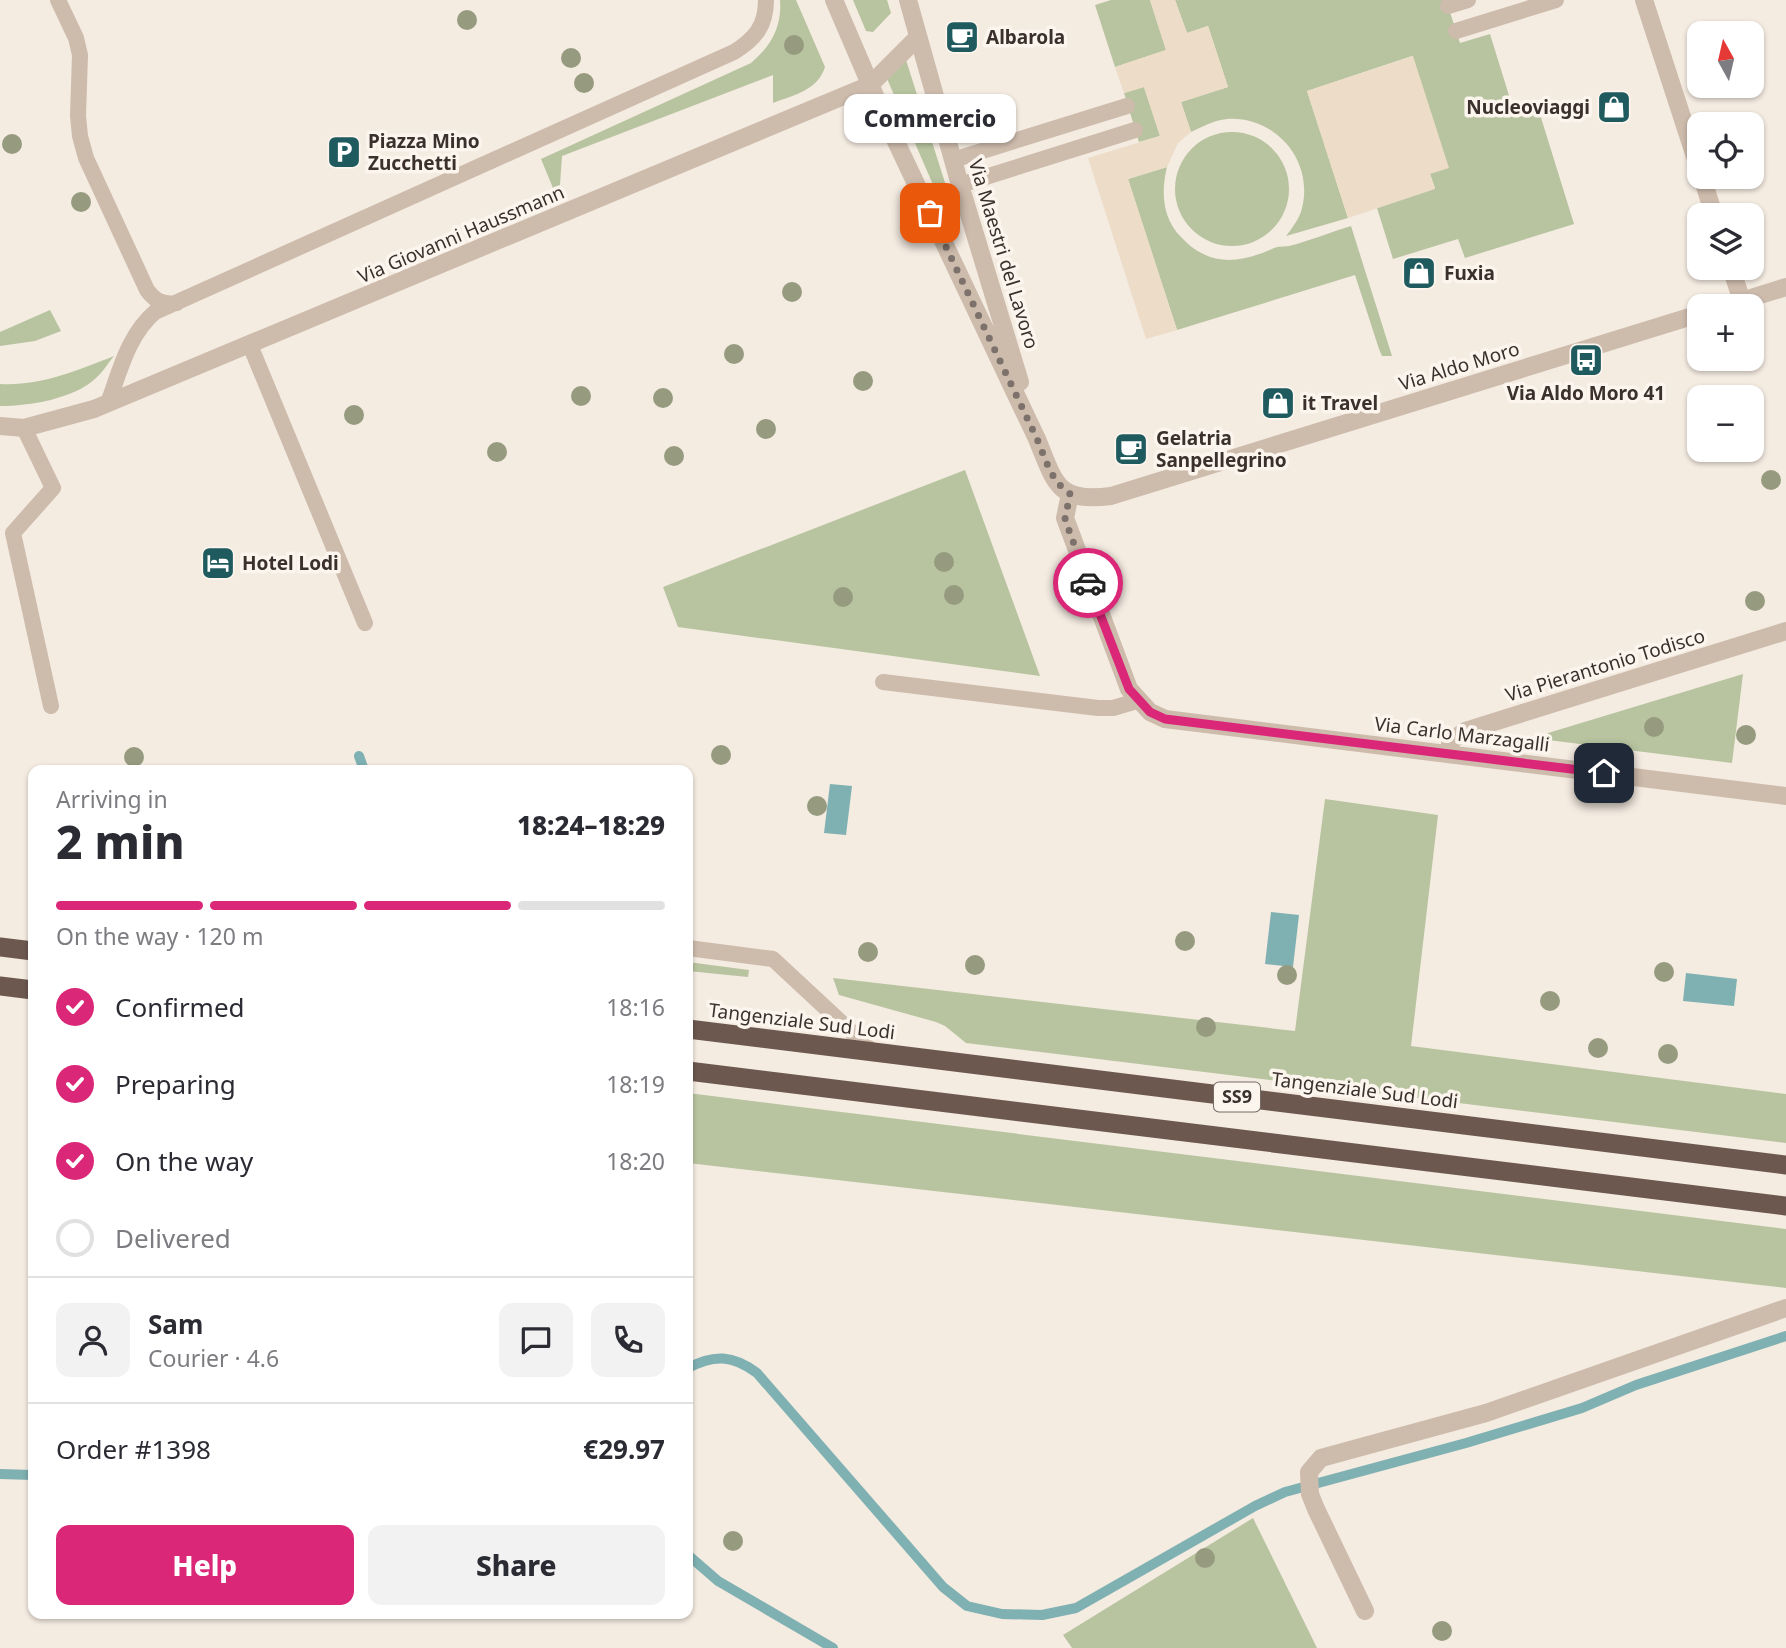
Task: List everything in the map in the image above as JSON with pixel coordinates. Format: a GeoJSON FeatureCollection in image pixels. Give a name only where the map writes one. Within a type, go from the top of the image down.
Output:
{"type":"FeatureCollection","features":[{"type":"Feature","properties":{"kind":"highway"},"geometry":{"type":"LineString","coordinates":[[0,947],[28,950]]}},
{"type":"Feature","properties":{"kind":"highway"},"geometry":{"type":"LineString","coordinates":[[0,986],[28,989]]}},
{"type":"Feature","properties":{"kind":"highway","name":"Tangenziale Sud Lodi"},"geometry":{"type":"LineString","coordinates":[[693,1031],[1786,1165]]}},
{"type":"Feature","properties":{"kind":"highway","name":"SS9"},"geometry":{"type":"LineString","coordinates":[[693,1072],[1786,1206]]}},
{"type":"Feature","properties":{"kind":"street","name":"Via Maestri del Lavoro"},"geometry":{"type":"LineString","coordinates":[[834,0],[870,85],[1053,478],[1070,494]]}},
{"type":"Feature","properties":{"kind":"street","name":"Via Maestri del Lavoro"},"geometry":{"type":"LineString","coordinates":[[908,0],[960,185],[1037,439]]}},
{"type":"Feature","properties":{"kind":"street"},"geometry":{"type":"LineString","coordinates":[[1644,0],[1687,132]]}},
{"type":"Feature","properties":{"kind":"street","name":"Via Giovanni Haussmann"},"geometry":{"type":"LineString","coordinates":[[0,426],[24,428],[94,409],[870,85],[918,37]]}},
{"type":"Feature","properties":{"kind":"street"},"geometry":{"type":"LineString","coordinates":[[1764,294],[1786,287]]}},
{"type":"Feature","properties":{"kind":"street","name":"Via Aldo Moro"},"geometry":{"type":"LineString","coordinates":[[1070,494],[1083,498],[1111,495],[1687,318]]}},
{"type":"Feature","properties":{"kind":"street"},"geometry":{"type":"LineString","coordinates":[[1070,494],[1065,519],[1068,530],[1121,670],[1137,701]]}},
{"type":"Feature","properties":{"kind":"street","name":"Via Pierantonio Todisco"},"geometry":{"type":"LineString","coordinates":[[1448,753],[1451,741],[1465,731],[1786,631]]}},
{"type":"Feature","properties":{"kind":"street","name":"Via Carlo Marzagalli"},"geometry":{"type":"LineString","coordinates":[[1137,701],[1150,712],[1165,719],[1786,796]]}},
{"type":"Feature","properties":{"kind":"street"},"geometry":{"type":"LineString","coordinates":[[1365,1611],[1310,1494],[1309,1472],[1321,1458],[1486,1413],[1786,1308]]}},
{"type":"Feature","properties":{"kind":"lane"},"geometry":{"type":"LineString","coordinates":[[58,0],[76,38],[80,55],[78,116],[86,158],[147,290],[157,301],[177,303]]}},
{"type":"Feature","properties":{"kind":"lane"},"geometry":{"type":"LineString","coordinates":[[108,403],[134,337],[144,321],[155,312],[734,52],[750,43],[761,28],[766,13],[766,0]]}},
{"type":"Feature","properties":{"kind":"lane"},"geometry":{"type":"LineString","coordinates":[[1448,6],[1468,0]]}},
{"type":"Feature","properties":{"kind":"lane"},"geometry":{"type":"LineString","coordinates":[[1456,31],[1556,0]]}},
{"type":"Feature","properties":{"kind":"lane"},"geometry":{"type":"LineString","coordinates":[[953,160],[1128,106]]}},
{"type":"Feature","properties":{"kind":"lane"},"geometry":{"type":"LineString","coordinates":[[960,185],[1135,130]]}},
{"type":"Feature","properties":{"kind":"lane"},"geometry":{"type":"LineString","coordinates":[[250,345],[365,623]]}},
{"type":"Feature","properties":{"kind":"lane"},"geometry":{"type":"LineString","coordinates":[[24,428],[53,488],[13,533],[51,706]]}},
{"type":"Feature","properties":{"kind":"lane"},"geometry":{"type":"LineString","coordinates":[[883,681],[1098,708],[1113,708],[1137,701]]}},
{"type":"Feature","properties":{"kind":"lane"},"geometry":{"type":"LineString","coordinates":[[693,949],[773,959],[873,1052]]}},
{"type":"Feature","properties":{"kind":"green space"},"geometry":{"type":"Polygon","coordinates":[[[780,0],[796,0],[825,67],[822,75],[811,86],[773,103],[773,75],[562,156],[560,185],[553,188],[541,159],[751,63],[774,35],[779,19],[780,0]]]}},
{"type":"Feature","properties":{"kind":"green space"},"geometry":{"type":"Polygon","coordinates":[[[853,0],[887,0],[891,13],[873,32],[866,31],[853,0]]]}},
{"type":"Feature","properties":{"kind":"green space"},"geometry":{"type":"Polygon","coordinates":[[[1111,0],[1150,0],[1166,50],[1115,67],[1095,5],[1111,0]]]}},
{"type":"Feature","properties":{"kind":"green space"},"geometry":{"type":"Polygon","coordinates":[[[1175,0],[1446,0],[1460,43],[1490,34],[1515,115],[1538,108],[1574,224],[1465,258],[1458,239],[1393,259],[1377,208],[1435,188],[1430,174],[1412,56],[1307,91],[1348,218],[1286,236],[1302,208],[1302,173],[1296,158],[1287,144],[1275,133],[1244,120],[1222,120],[1191,132],[1181,102],[1228,87],[1208,26],[1187,33],[1175,0]]]}},
{"type":"Feature","properties":{"kind":"green space"},"geometry":{"type":"Polygon","coordinates":[[[906,60],[960,230],[957,234],[954,233],[888,81],[887,77],[906,60]]]}},
{"type":"Feature","properties":{"kind":"green space"},"geometry":{"type":"Polygon","coordinates":[[[1144,87],[1160,136],[1139,142],[1124,93],[1144,87]]]}},
{"type":"Feature","properties":{"kind":"green space"},"geometry":{"type":"Polygon","coordinates":[[[1232,132],[1254,137],[1272,149],[1284,167],[1289,189],[1284,211],[1272,229],[1254,241],[1232,246],[1210,241],[1192,229],[1180,211],[1175,189],[1180,167],[1192,149],[1210,137],[1232,132]]]}},
{"type":"Feature","properties":{"kind":"green space"},"geometry":{"type":"Polygon","coordinates":[[[1167,167],[1164,195],[1170,221],[1192,247],[1214,258],[1225,260],[1249,257],[1351,226],[1392,356],[1382,356],[1355,275],[1177,330],[1128,179],[1167,167]]]}},
{"type":"Feature","properties":{"kind":"green space"},"geometry":{"type":"Polygon","coordinates":[[[50,310],[61,331],[35,341],[0,346],[0,332],[50,310]]]}},
{"type":"Feature","properties":{"kind":"green space"},"geometry":{"type":"Polygon","coordinates":[[[114,356],[96,378],[76,391],[37,403],[0,406],[0,384],[44,380],[114,356]]]}},
{"type":"Feature","properties":{"kind":"green space"},"geometry":{"type":"Polygon","coordinates":[[[965,470],[1040,676],[678,627],[663,587],[965,470]]]}},
{"type":"Feature","properties":{"kind":"green space"},"geometry":{"type":"Polygon","coordinates":[[[1743,674],[1732,763],[1548,740],[1548,733],[1743,674]]]}},
{"type":"Feature","properties":{"kind":"green space"},"geometry":{"type":"Polygon","coordinates":[[[1325,799],[1438,815],[1411,1046],[1786,1094],[1786,1143],[966,1043],[936,1022],[839,995],[833,978],[1295,1031],[1325,799]]]}},
{"type":"Feature","properties":{"kind":"green space"},"geometry":{"type":"Polygon","coordinates":[[[693,963],[749,970],[748,977],[693,972],[693,963]]]}},
{"type":"Feature","properties":{"kind":"green space"},"geometry":{"type":"Polygon","coordinates":[[[693,1094],[1786,1229],[1786,1288],[693,1164],[693,1094]]]}},
{"type":"Feature","properties":{"kind":"green space"},"geometry":{"type":"Polygon","coordinates":[[[1253,1518],[1317,1648],[1072,1648],[1063,1635],[1253,1518]]]}},
{"type":"Feature","properties":{"kind":"shaded area"},"geometry":{"type":"Polygon","coordinates":[[[1150,0],[1175,0],[1187,33],[1208,26],[1228,87],[1181,102],[1191,132],[1178,143],[1167,167],[1128,179],[1177,330],[1146,339],[1088,158],[1160,136],[1144,87],[1124,93],[1115,67],[1166,50],[1150,0]]]}},
{"type":"Feature","properties":{"kind":"shaded area"},"geometry":{"type":"Polygon","coordinates":[[[1413,56],[1449,168],[1430,174],[1435,189],[1348,218],[1307,91],[1413,56]]]}},
{"type":"Feature","properties":{"kind":"water"},"geometry":{"type":"Polygon","coordinates":[[[830,784],[852,786],[846,835],[824,833],[830,784]]]}},
{"type":"Feature","properties":{"kind":"water"},"geometry":{"type":"Polygon","coordinates":[[[1271,912],[1299,915],[1293,967],[1265,964],[1271,912]]]}},
{"type":"Feature","properties":{"kind":"water"},"geometry":{"type":"Polygon","coordinates":[[[1686,973],[1737,979],[1734,1006],[1683,1001],[1686,973]]]}},
{"type":"Feature","properties":{"kind":"waterway"},"geometry":{"type":"LineString","coordinates":[[359,756],[362,765]]}},
{"type":"Feature","properties":{"kind":"waterway"},"geometry":{"type":"LineString","coordinates":[[693,1365],[723,1358],[740,1363],[757,1373],[943,1587],[967,1606],[1002,1614],[1042,1615],[1076,1608],[1255,1506],[1285,1492],[1466,1443],[1582,1408],[1636,1385],[1786,1336]]}},
{"type":"Feature","properties":{"kind":"waterway"},"geometry":{"type":"LineString","coordinates":[[0,1474],[28,1475]]}},
{"type":"Feature","properties":{"kind":"waterway"},"geometry":{"type":"LineString","coordinates":[[693,1559],[718,1581],[833,1648]]}},
{"type":"Feature","properties":{"kind":"way so far"},"geometry":{"type":"LineString","coordinates":[[930,213],[1053,478],[1070,494],[1065,508],[1065,519],[1088,583]]}},
{"type":"Feature","properties":{"kind":"place","name":"Albarola"},"geometry":{"type":"Point","coordinates":[962,37]}},
{"type":"Feature","properties":{"kind":"place","name":"Nucleoviaggi"},"geometry":{"type":"Point","coordinates":[1614,107]}},
{"type":"Feature","properties":{"kind":"place","name":"Piazza Mino Zucchetti"},"geometry":{"type":"Point","coordinates":[344,152]}},
{"type":"Feature","properties":{"kind":"place","name":"Commercio"},"geometry":{"type":"Point","coordinates":[930,213]}},
{"type":"Feature","properties":{"kind":"place","name":"Fuxia"},"geometry":{"type":"Point","coordinates":[1419,273]}},
{"type":"Feature","properties":{"kind":"place","name":"Via Aldo Moro 41"},"geometry":{"type":"Point","coordinates":[1586,360]}},
{"type":"Feature","properties":{"kind":"place","name":"it Travel"},"geometry":{"type":"Point","coordinates":[1278,403]}},
{"type":"Feature","properties":{"kind":"place","name":"Gelatria Sanpellegrino"},"geometry":{"type":"Point","coordinates":[1131,449]}},
{"type":"Feature","properties":{"kind":"place","name":"Hotel Lodi"},"geometry":{"type":"Point","coordinates":[218,563]}},
{"type":"Feature","properties":{"kind":"route"},"geometry":{"type":"LineString","coordinates":[[1088,583],[1129,689],[1137,701],[1150,712],[1165,719],[1604,773]]}}]}
